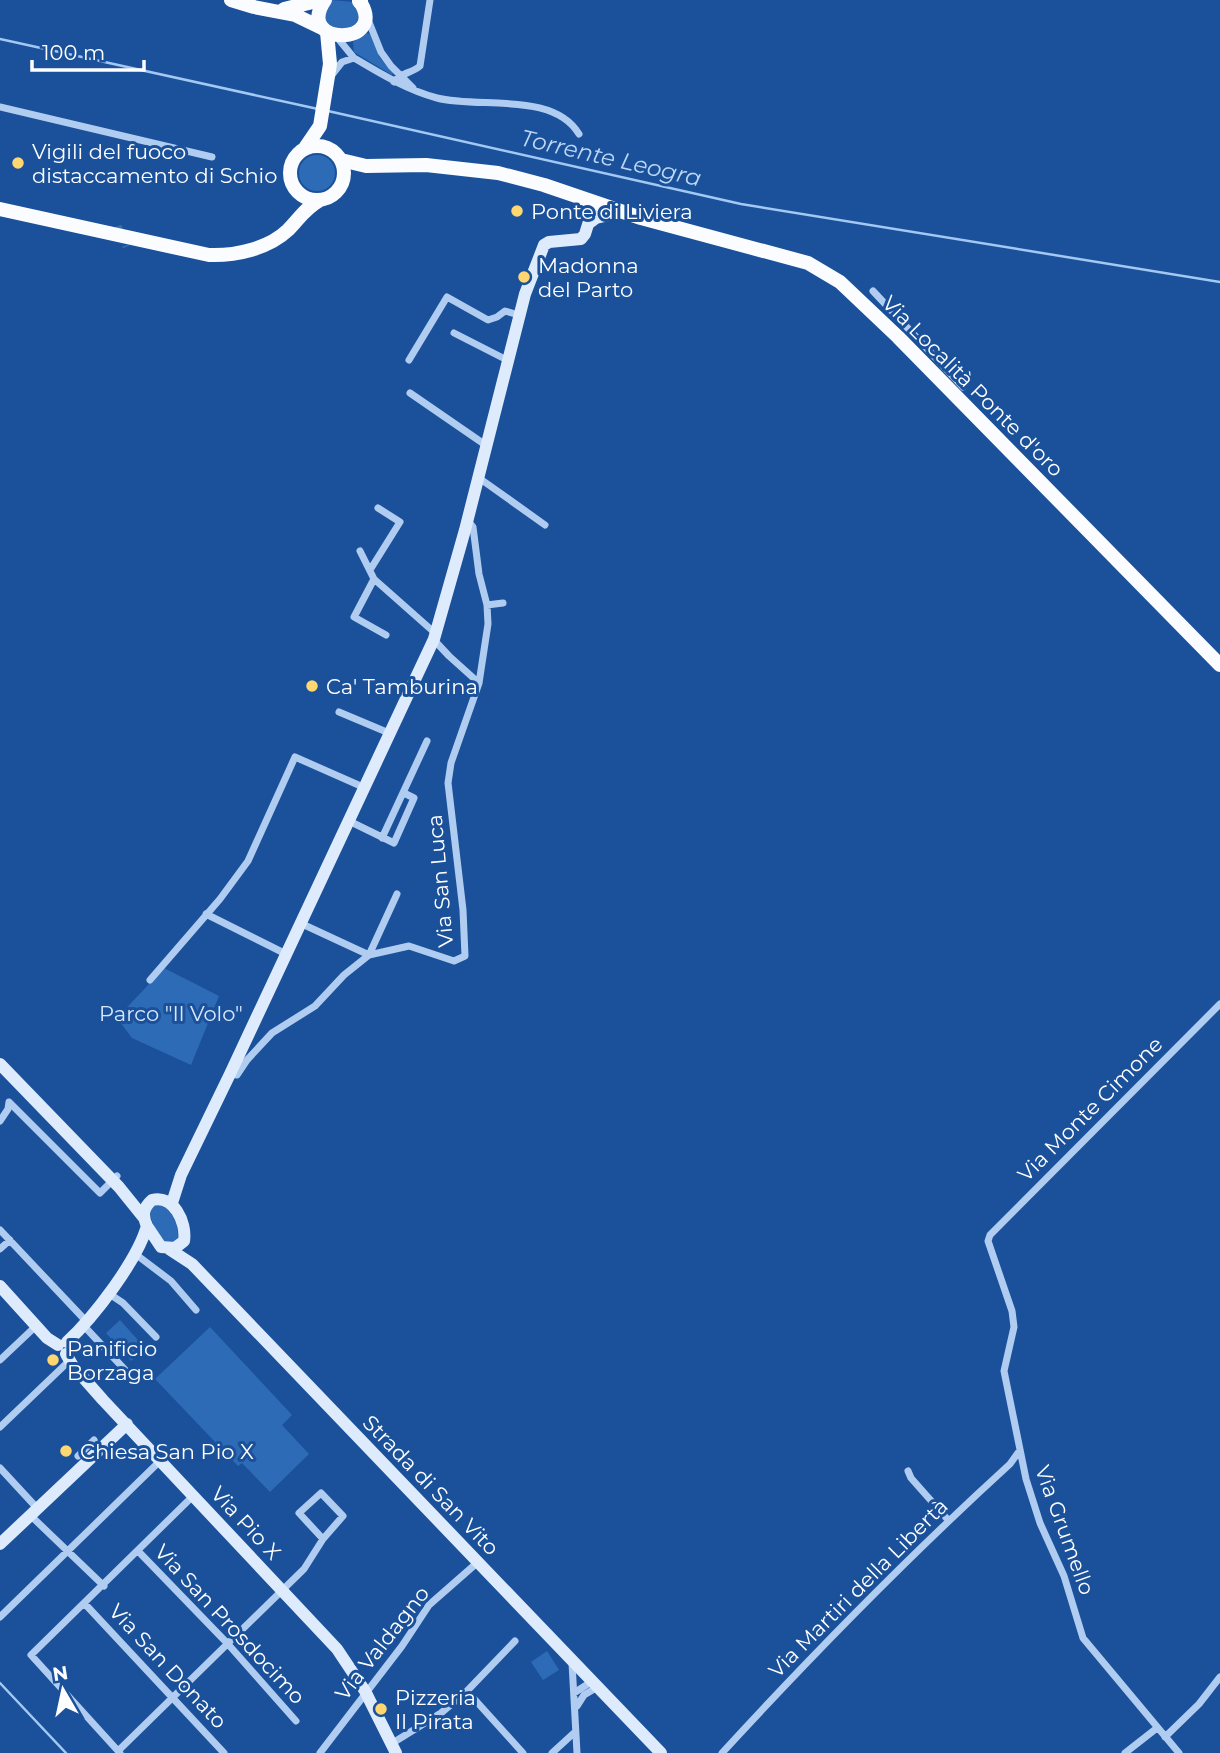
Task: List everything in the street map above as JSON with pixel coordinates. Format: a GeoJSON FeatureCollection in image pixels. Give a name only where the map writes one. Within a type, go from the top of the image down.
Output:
{"type":"FeatureCollection","features":[{"type":"Feature","properties":{"kind":"main road"},"geometry":{"type":"LineString","coordinates":[[231,0],[295,15],[335,35],[358,30],[361,3]]}},
{"type":"Feature","properties":{"kind":"main road"},"geometry":{"type":"LineString","coordinates":[[272,10],[294,8],[323,0],[319,16],[335,35],[320,127],[295,158],[290,171],[290,178],[296,190],[304,197],[320,200]]}},
{"type":"Feature","properties":{"kind":"main road"},"geometry":{"type":"LineString","coordinates":[[320,127],[337,155],[344,171],[343,179]]}},
{"type":"Feature","properties":{"kind":"main road"},"geometry":{"type":"LineString","coordinates":[[305,148],[316,146],[366,166]]}},
{"type":"Feature","properties":{"kind":"main road","name":"Via Località Ponte d'oro"},"geometry":{"type":"LineString","coordinates":[[366,166],[426,165],[498,173],[544,185],[622,212],[808,263],[840,282],[898,337],[1220,665]]}},
{"type":"Feature","properties":{"kind":"main road"},"geometry":{"type":"LineString","coordinates":[[0,209],[209,255],[227,255],[243,252],[281,237],[305,209],[335,193],[349,173],[366,166]]}},
{"type":"Feature","properties":{"kind":"main road"},"geometry":{"type":"LineString","coordinates":[[296,190],[297,219]]}},
{"type":"Feature","properties":{"kind":"street"},"geometry":{"type":"LineString","coordinates":[[394,82],[400,74],[420,66],[430,0]]}},
{"type":"Feature","properties":{"kind":"street"},"geometry":{"type":"LineString","coordinates":[[361,3],[381,52],[416,91]]}},
{"type":"Feature","properties":{"kind":"street"},"geometry":{"type":"LineString","coordinates":[[335,35],[354,58],[394,82],[416,91],[440,99],[541,108],[568,119],[579,134]]}},
{"type":"Feature","properties":{"kind":"street"},"geometry":{"type":"LineString","coordinates":[[331,70],[354,58]]}},
{"type":"Feature","properties":{"kind":"street"},"geometry":{"type":"LineString","coordinates":[[0,107],[212,157]]}},
{"type":"Feature","properties":{"kind":"street"},"geometry":{"type":"LineString","coordinates":[[192,1264],[184,1241],[184,1227],[172,1203],[181,1175],[434,636],[468,521],[519,315],[544,245],[549,242],[582,239],[595,202]]}},
{"type":"Feature","properties":{"kind":"street"},"geometry":{"type":"LineString","coordinates":[[588,224],[596,218],[622,212]]}},
{"type":"Feature","properties":{"kind":"street","name":"Via Località Ponte d'oro"},"geometry":{"type":"LineString","coordinates":[[873,291],[963,387]]}},
{"type":"Feature","properties":{"kind":"street"},"geometry":{"type":"LineString","coordinates":[[409,360],[447,297],[488,320],[505,311],[519,315]]}},
{"type":"Feature","properties":{"kind":"street"},"geometry":{"type":"LineString","coordinates":[[454,333],[507,360]]}},
{"type":"Feature","properties":{"kind":"street"},"geometry":{"type":"LineString","coordinates":[[410,393],[487,446]]}},
{"type":"Feature","properties":{"kind":"street"},"geometry":{"type":"LineString","coordinates":[[479,478],[545,524]]}},
{"type":"Feature","properties":{"kind":"street"},"geometry":{"type":"LineString","coordinates":[[370,570],[400,523],[379,508]]}},
{"type":"Feature","properties":{"kind":"street","name":"Via San Luca"},"geometry":{"type":"LineString","coordinates":[[230,1074],[237,1075],[272,1033],[315,1006],[344,975],[369,954],[409,946],[454,961],[465,956],[463,910],[448,783],[451,763],[480,683],[486,649],[487,605],[479,574],[473,527],[468,521]]}},
{"type":"Feature","properties":{"kind":"street"},"geometry":{"type":"LineString","coordinates":[[360,551],[374,579],[434,636],[449,656],[480,683]]}},
{"type":"Feature","properties":{"kind":"street"},"geometry":{"type":"LineString","coordinates":[[374,579],[354,617],[386,635]]}},
{"type":"Feature","properties":{"kind":"street"},"geometry":{"type":"LineString","coordinates":[[487,605],[503,603]]}},
{"type":"Feature","properties":{"kind":"street"},"geometry":{"type":"LineString","coordinates":[[339,712],[389,733]]}},
{"type":"Feature","properties":{"kind":"street"},"geometry":{"type":"LineString","coordinates":[[382,838],[428,741]]}},
{"type":"Feature","properties":{"kind":"street"},"geometry":{"type":"LineString","coordinates":[[150,980],[248,861],[295,757],[363,788]]}},
{"type":"Feature","properties":{"kind":"street"},"geometry":{"type":"LineString","coordinates":[[349,821],[394,843],[414,798],[404,793]]}},
{"type":"Feature","properties":{"kind":"street"},"geometry":{"type":"LineString","coordinates":[[300,923],[369,954],[397,894]]}},
{"type":"Feature","properties":{"kind":"street"},"geometry":{"type":"LineString","coordinates":[[206,914],[286,954]]}},
{"type":"Feature","properties":{"kind":"street","name":"Via Monte Cimone"},"geometry":{"type":"LineString","coordinates":[[988,1241],[990,1235],[1220,1004]]}},
{"type":"Feature","properties":{"kind":"street"},"geometry":{"type":"LineString","coordinates":[[0,1064],[116,1181],[136,1197],[172,1203]]}},
{"type":"Feature","properties":{"kind":"street"},"geometry":{"type":"LineString","coordinates":[[0,1121],[8,1110],[9,1102],[100,1193],[116,1181]]}},
{"type":"Feature","properties":{"kind":"street"},"geometry":{"type":"LineString","coordinates":[[0,1427],[65,1351],[133,1260],[141,1243],[146,1205],[172,1187],[181,1175]]}},
{"type":"Feature","properties":{"kind":"street"},"geometry":{"type":"LineString","coordinates":[[116,1181],[165,1249]]}},
{"type":"Feature","properties":{"kind":"street"},"geometry":{"type":"LineString","coordinates":[[0,1230],[128,1373]]}},
{"type":"Feature","properties":{"kind":"street"},"geometry":{"type":"LineString","coordinates":[[0,1250],[10,1240]]}},
{"type":"Feature","properties":{"kind":"street"},"geometry":{"type":"LineString","coordinates":[[133,1260],[147,1250],[175,1248],[184,1241]]}},
{"type":"Feature","properties":{"kind":"street","name":"Via Grumello"},"geometry":{"type":"LineString","coordinates":[[988,1241],[1012,1311],[1014,1327],[1004,1371],[1026,1479],[1040,1522],[1064,1576],[1083,1638],[1179,1753]]}},
{"type":"Feature","properties":{"kind":"street","name":"Strada di San Vito"},"geometry":{"type":"LineString","coordinates":[[165,1249],[192,1264],[660,1753]]}},
{"type":"Feature","properties":{"kind":"street"},"geometry":{"type":"LineString","coordinates":[[133,1260],[171,1281],[196,1310]]}},
{"type":"Feature","properties":{"kind":"street","name":"Via Pio X"},"geometry":{"type":"LineString","coordinates":[[0,1286],[47,1338],[65,1351],[127,1424],[337,1649],[365,1691],[393,1748]]}},
{"type":"Feature","properties":{"kind":"street"},"geometry":{"type":"LineString","coordinates":[[108,1293],[123,1303],[156,1337]]}},
{"type":"Feature","properties":{"kind":"street"},"geometry":{"type":"LineString","coordinates":[[0,1360],[36,1326]]}},
{"type":"Feature","properties":{"kind":"street"},"geometry":{"type":"LineString","coordinates":[[2,1539],[127,1424]]}},
{"type":"Feature","properties":{"kind":"street"},"geometry":{"type":"LineString","coordinates":[[78,1456],[94,1440]]}},
{"type":"Feature","properties":{"kind":"street","name":"Via Martiri della Libertà"},"geometry":{"type":"LineString","coordinates":[[722,1753],[909,1559],[1010,1464],[1020,1450]]}},
{"type":"Feature","properties":{"kind":"street"},"geometry":{"type":"LineString","coordinates":[[0,1617],[161,1460]]}},
{"type":"Feature","properties":{"kind":"street"},"geometry":{"type":"LineString","coordinates":[[0,1468],[67,1551],[104,1586]]}},
{"type":"Feature","properties":{"kind":"street"},"geometry":{"type":"LineString","coordinates":[[908,1471],[911,1478],[949,1521]]}},
{"type":"Feature","properties":{"kind":"street"},"geometry":{"type":"LineString","coordinates":[[194,1495],[31,1656],[119,1752],[304,1569],[323,1539],[343,1516],[321,1493],[299,1513],[323,1539]]}},
{"type":"Feature","properties":{"kind":"street","name":"Via San Prosdocimo"},"geometry":{"type":"LineString","coordinates":[[139,1552],[227,1643],[296,1721]]}},
{"type":"Feature","properties":{"kind":"street","name":"Via Valdagno"},"geometry":{"type":"LineString","coordinates":[[320,1753],[402,1646],[429,1605],[478,1562]]}},
{"type":"Feature","properties":{"kind":"street","name":"Via San Donato"},"geometry":{"type":"LineString","coordinates":[[85,1604],[224,1753]]}},
{"type":"Feature","properties":{"kind":"street"},"geometry":{"type":"LineString","coordinates":[[393,1748],[467,1691],[514,1641]]}},
{"type":"Feature","properties":{"kind":"street"},"geometry":{"type":"LineString","coordinates":[[572,1662],[577,1753]]}},
{"type":"Feature","properties":{"kind":"street"},"geometry":{"type":"LineString","coordinates":[[1165,1737],[1199,1704],[1220,1676]]}},
{"type":"Feature","properties":{"kind":"street"},"geometry":{"type":"LineString","coordinates":[[574,1693],[593,1685]]}},
{"type":"Feature","properties":{"kind":"street"},"geometry":{"type":"LineString","coordinates":[[575,1710],[580,1699],[593,1685]]}},
{"type":"Feature","properties":{"kind":"street"},"geometry":{"type":"LineString","coordinates":[[467,1691],[523,1753]]}},
{"type":"Feature","properties":{"kind":"street"},"geometry":{"type":"LineString","coordinates":[[1125,1753],[1157,1728]]}},
{"type":"Feature","properties":{"kind":"street"},"geometry":{"type":"LineString","coordinates":[[552,1753],[575,1732]]}},
{"type":"Feature","properties":{"kind":"green space"},"geometry":{"type":"Polygon","coordinates":[[[331,0],[354,2],[358,19],[353,25],[336,31],[324,19],[331,0]]]}},
{"type":"Feature","properties":{"kind":"green space"},"geometry":{"type":"Polygon","coordinates":[[[366,33],[370,34],[380,58],[392,75],[354,52],[353,42],[366,33]]]}},
{"type":"Feature","properties":{"kind":"green space"},"geometry":{"type":"Polygon","coordinates":[[[317,155],[330,160],[335,173],[330,186],[317,191],[304,186],[299,173],[304,160],[317,155]]]}},
{"type":"Feature","properties":{"kind":"green space","name":"Parco \"Il Volo\""},"geometry":{"type":"Polygon","coordinates":[[[164,968],[219,996],[191,1065],[132,1038],[117,1018],[164,968]]]}},
{"type":"Feature","properties":{"kind":"green space"},"geometry":{"type":"Polygon","coordinates":[[[159,1203],[175,1221],[178,1237],[173,1243],[165,1243],[153,1223],[150,1209],[159,1203]]]}},
{"type":"Feature","properties":{"kind":"green space"},"geometry":{"type":"Polygon","coordinates":[[[120,1320],[145,1348],[131,1361],[106,1333],[120,1320]]]}},
{"type":"Feature","properties":{"kind":"green space"},"geometry":{"type":"Polygon","coordinates":[[[210,1327],[292,1415],[282,1425],[309,1454],[270,1492],[242,1463],[238,1466],[155,1379],[210,1327]]]}},
{"type":"Feature","properties":{"kind":"green space"},"geometry":{"type":"Polygon","coordinates":[[[547,1651],[559,1670],[543,1680],[531,1662],[547,1651]]]}},
{"type":"Feature","properties":{"kind":"waterway","name":"Torrente Leogra"},"geometry":{"type":"LineString","coordinates":[[0,39],[318,109]]}},
{"type":"Feature","properties":{"kind":"waterway","name":"Torrente Leogra"},"geometry":{"type":"LineString","coordinates":[[328,111],[741,204],[1220,282]]}},
{"type":"Feature","properties":{"kind":"waterway"},"geometry":{"type":"LineString","coordinates":[[0,1683],[66,1753]]}},
{"type":"Feature","properties":{"kind":"tunnel"},"geometry":{"type":"LineString","coordinates":[[118,226],[126,247]]}},
{"type":"Feature","properties":{"kind":"place","name":"Vigili del fuoco distaccamento di Schio"},"geometry":{"type":"Point","coordinates":[18,163]}},
{"type":"Feature","properties":{"kind":"place","name":"Ponte di Liviera"},"geometry":{"type":"Point","coordinates":[517,211]}},
{"type":"Feature","properties":{"kind":"place","name":"Madonna del Parto"},"geometry":{"type":"Point","coordinates":[524,277]}},
{"type":"Feature","properties":{"kind":"place","name":"Ca' Tamburina"},"geometry":{"type":"Point","coordinates":[312,686]}},
{"type":"Feature","properties":{"kind":"place","name":"Panificio Borzaga"},"geometry":{"type":"Point","coordinates":[53,1360]}},
{"type":"Feature","properties":{"kind":"place","name":"Chiesa San Pio X"},"geometry":{"type":"Point","coordinates":[66,1451]}},
{"type":"Feature","properties":{"kind":"place","name":"Pizzeria Il Pirata"},"geometry":{"type":"Point","coordinates":[381,1709]}}]}
